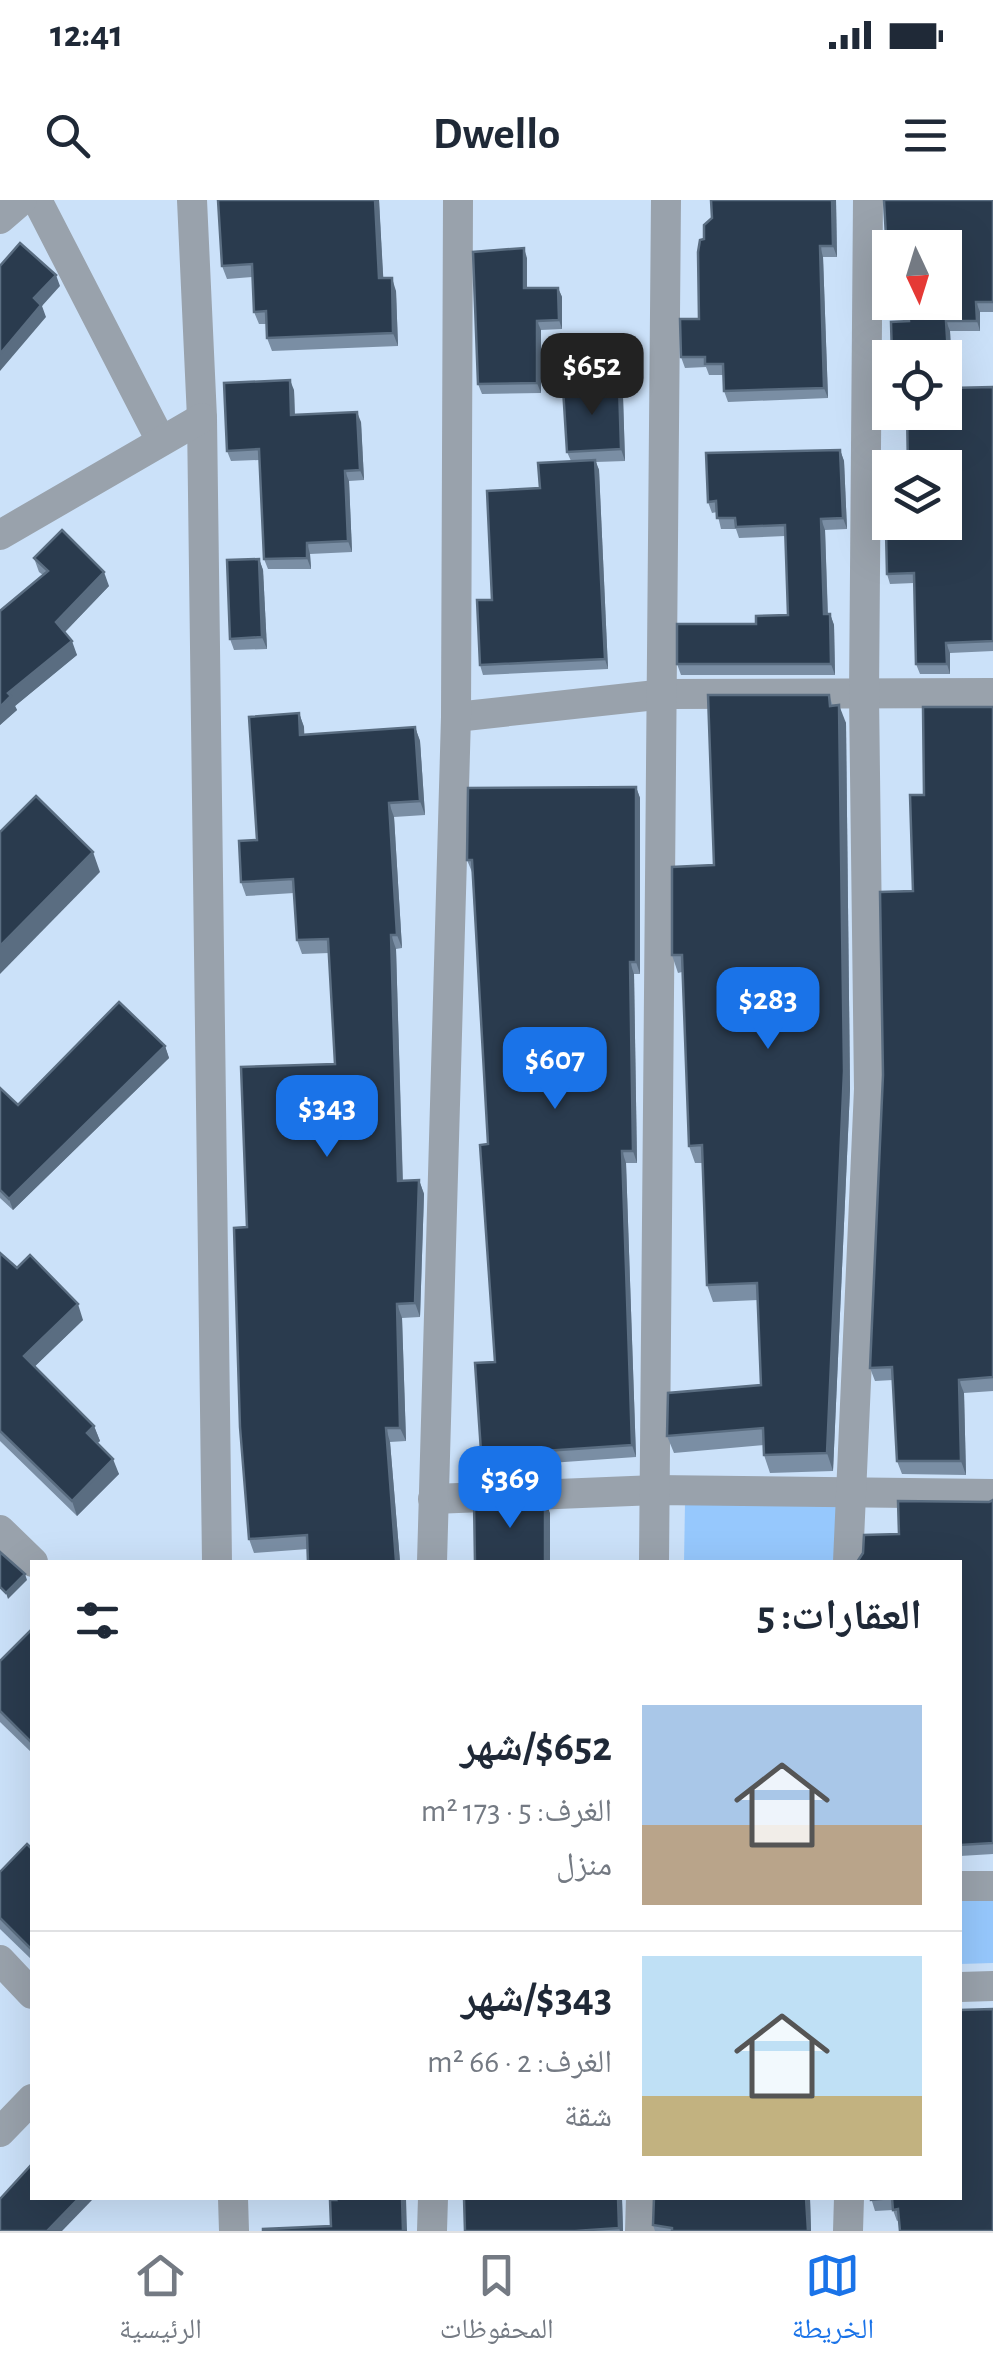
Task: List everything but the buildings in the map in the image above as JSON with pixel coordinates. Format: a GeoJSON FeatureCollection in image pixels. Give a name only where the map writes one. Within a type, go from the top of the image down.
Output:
{"type":"FeatureCollection","features":[{"type":"Feature","properties":{"kind":"street"},"geometry":{"type":"LineString","coordinates":[[0,218],[22,200]]}},
{"type":"Feature","properties":{"kind":"street"},"geometry":{"type":"LineString","coordinates":[[37,200],[161,441]]}},
{"type":"Feature","properties":{"kind":"street"},"geometry":{"type":"LineString","coordinates":[[192,200],[202,418],[218,1560]]}},
{"type":"Feature","properties":{"kind":"street"},"geometry":{"type":"LineString","coordinates":[[432,1560],[456,718],[458,200]]}},
{"type":"Feature","properties":{"kind":"street"},"geometry":{"type":"LineString","coordinates":[[654,1560],[665,694],[666,200]]}},
{"type":"Feature","properties":{"kind":"street"},"geometry":{"type":"LineString","coordinates":[[848,1560],[869,1089],[864,696],[868,200]]}},
{"type":"Feature","properties":{"kind":"street"},"geometry":{"type":"LineString","coordinates":[[0,535],[202,418]]}},
{"type":"Feature","properties":{"kind":"street"},"geometry":{"type":"LineString","coordinates":[[456,718],[665,694],[993,693]]}},
{"type":"Feature","properties":{"kind":"street"},"geometry":{"type":"LineString","coordinates":[[433,1499],[656,1490],[993,1494]]}},
{"type":"Feature","properties":{"kind":"street"},"geometry":{"type":"LineString","coordinates":[[0,1530],[31,1560]]}},
{"type":"Feature","properties":{"kind":"street"},"geometry":{"type":"LineString","coordinates":[[962,1886],[993,1886]]}},
{"type":"Feature","properties":{"kind":"street"},"geometry":{"type":"LineString","coordinates":[[0,1960],[30,1992]]}},
{"type":"Feature","properties":{"kind":"street"},"geometry":{"type":"LineString","coordinates":[[962,1987],[993,1986]]}},
{"type":"Feature","properties":{"kind":"street"},"geometry":{"type":"LineString","coordinates":[[0,2132],[30,2101]]}},
{"type":"Feature","properties":{"kind":"street"},"geometry":{"type":"LineString","coordinates":[[233,2200],[234,2231]]}},
{"type":"Feature","properties":{"kind":"street"},"geometry":{"type":"LineString","coordinates":[[432,2231],[433,2200]]}},
{"type":"Feature","properties":{"kind":"street"},"geometry":{"type":"LineString","coordinates":[[640,2231],[641,2200]]}},
{"type":"Feature","properties":{"kind":"street"},"geometry":{"type":"LineString","coordinates":[[848,2231],[849,2200]]}},
{"type":"Feature","properties":{"kind":"shaded area"},"geometry":{"type":"Polygon","coordinates":[[[838,1502],[837,1560],[684,1560],[685,1504],[838,1502]]]}},
{"type":"Feature","properties":{"kind":"shaded area"},"geometry":{"type":"Polygon","coordinates":[[[993,1895],[993,1963],[962,1964],[962,1896],[993,1895]]]}}]}
